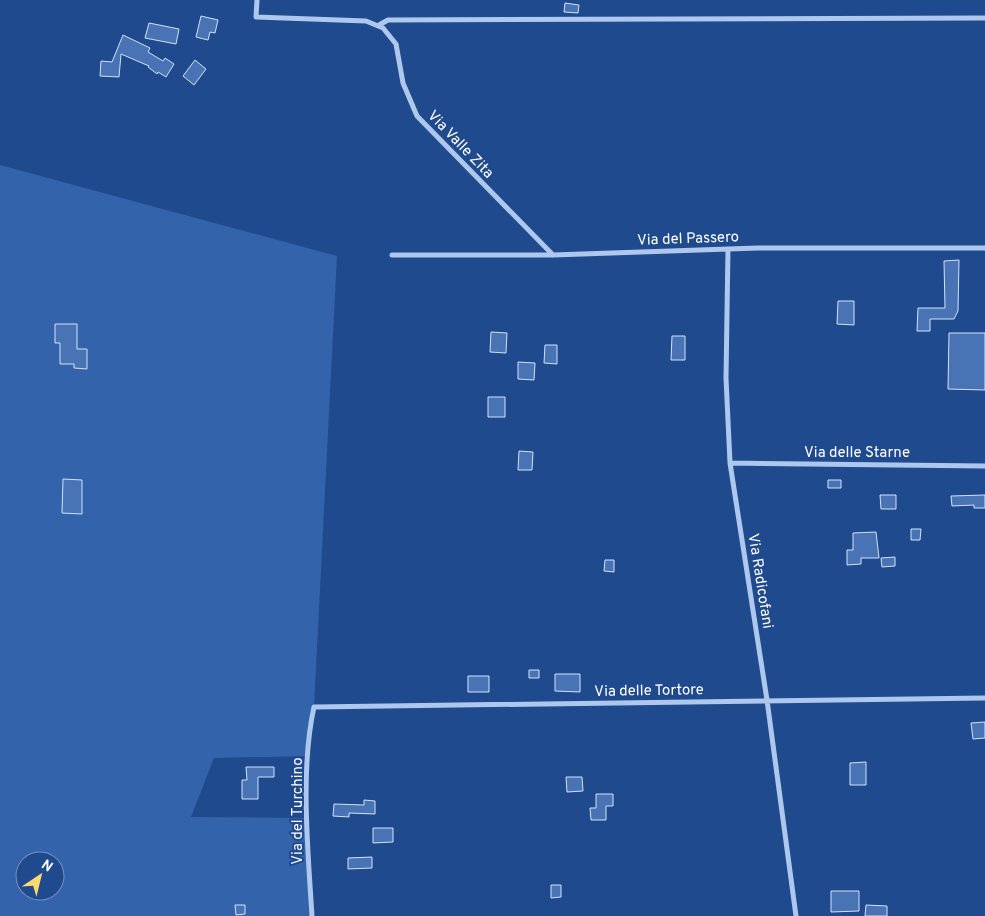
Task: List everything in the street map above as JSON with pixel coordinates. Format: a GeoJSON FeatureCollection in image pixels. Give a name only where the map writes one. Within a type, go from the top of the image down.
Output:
{"type":"FeatureCollection","features":[{"type":"Feature","properties":{"kind":"street"},"geometry":{"type":"LineString","coordinates":[[257,0],[256,17],[366,21],[379,25],[388,20],[985,18]]}},
{"type":"Feature","properties":{"kind":"street","name":"Via Valle Zita"},"geometry":{"type":"LineString","coordinates":[[379,25],[390,34],[396,44],[403,82],[417,116],[553,255]]}},
{"type":"Feature","properties":{"kind":"street","name":"Via del Passero"},"geometry":{"type":"LineString","coordinates":[[392,255],[553,255],[728,249],[985,248]]}},
{"type":"Feature","properties":{"kind":"street","name":"Via Radicofani"},"geometry":{"type":"LineString","coordinates":[[728,249],[726,378],[730,463],[767,700],[796,916]]}},
{"type":"Feature","properties":{"kind":"street","name":"Via delle Starne"},"geometry":{"type":"LineString","coordinates":[[730,463],[985,466]]}},
{"type":"Feature","properties":{"kind":"street","name":"Via delle Tortore"},"geometry":{"type":"LineString","coordinates":[[314,707],[985,698]]}},
{"type":"Feature","properties":{"kind":"street","name":"Via del Turchino"},"geometry":{"type":"LineString","coordinates":[[312,916],[307,828],[309,756],[314,707]]}},
{"type":"Feature","properties":{"kind":"shaded area"},"geometry":{"type":"Polygon","coordinates":[[[0,165],[337,256],[314,707],[309,756],[214,758],[191,817],[307,818],[312,916],[0,916],[0,165]]]}},
{"type":"Feature","properties":{"kind":"building"},"geometry":{"type":"Polygon","coordinates":[[[565,3],[579,5],[578,13],[564,12],[565,3]]]}},
{"type":"Feature","properties":{"kind":"building"},"geometry":{"type":"Polygon","coordinates":[[[201,16],[218,20],[215,33],[210,32],[208,40],[196,37],[201,16]]]}},
{"type":"Feature","properties":{"kind":"building"},"geometry":{"type":"Polygon","coordinates":[[[149,23],[179,29],[176,44],[145,38],[149,23]]]}},
{"type":"Feature","properties":{"kind":"building"},"geometry":{"type":"Polygon","coordinates":[[[123,35],[150,48],[148,52],[163,61],[165,58],[174,64],[166,77],[158,72],[157,74],[149,66],[121,54],[119,77],[100,76],[101,61],[112,62],[123,35]]]}},
{"type":"Feature","properties":{"kind":"building"},"geometry":{"type":"Polygon","coordinates":[[[195,60],[206,69],[194,85],[183,76],[195,60]]]}},
{"type":"Feature","properties":{"kind":"building"},"geometry":{"type":"Polygon","coordinates":[[[959,260],[958,311],[954,319],[930,319],[930,331],[917,331],[918,308],[945,308],[944,261],[959,260]]]}},
{"type":"Feature","properties":{"kind":"building"},"geometry":{"type":"Polygon","coordinates":[[[838,301],[854,301],[854,325],[837,324],[838,301]]]}},
{"type":"Feature","properties":{"kind":"building"},"geometry":{"type":"Polygon","coordinates":[[[55,324],[77,324],[77,349],[87,349],[87,369],[74,368],[74,364],[60,364],[60,343],[55,343],[55,324]]]}},
{"type":"Feature","properties":{"kind":"building"},"geometry":{"type":"Polygon","coordinates":[[[491,332],[507,333],[506,353],[490,352],[491,332]]]}},
{"type":"Feature","properties":{"kind":"building"},"geometry":{"type":"Polygon","coordinates":[[[949,333],[985,333],[985,390],[948,389],[949,333]]]}},
{"type":"Feature","properties":{"kind":"building"},"geometry":{"type":"Polygon","coordinates":[[[672,336],[685,336],[685,360],[671,360],[672,336]]]}},
{"type":"Feature","properties":{"kind":"building"},"geometry":{"type":"Polygon","coordinates":[[[545,345],[557,345],[557,364],[544,363],[545,345]]]}},
{"type":"Feature","properties":{"kind":"building"},"geometry":{"type":"Polygon","coordinates":[[[518,362],[535,363],[534,380],[518,379],[518,362]]]}},
{"type":"Feature","properties":{"kind":"building"},"geometry":{"type":"Polygon","coordinates":[[[488,397],[505,397],[505,417],[488,417],[488,397]]]}},
{"type":"Feature","properties":{"kind":"building"},"geometry":{"type":"Polygon","coordinates":[[[519,451],[533,452],[532,470],[518,470],[519,451]]]}},
{"type":"Feature","properties":{"kind":"building"},"geometry":{"type":"Polygon","coordinates":[[[63,479],[82,480],[82,514],[62,513],[63,479]]]}},
{"type":"Feature","properties":{"kind":"building"},"geometry":{"type":"Polygon","coordinates":[[[828,480],[841,480],[841,488],[828,488],[828,480]]]}},
{"type":"Feature","properties":{"kind":"building"},"geometry":{"type":"Polygon","coordinates":[[[880,495],[896,495],[896,509],[881,509],[880,495]]]}},
{"type":"Feature","properties":{"kind":"building"},"geometry":{"type":"Polygon","coordinates":[[[985,495],[985,508],[974,508],[974,505],[952,506],[951,496],[985,495]]]}},
{"type":"Feature","properties":{"kind":"building"},"geometry":{"type":"Polygon","coordinates":[[[911,529],[921,529],[920,540],[911,540],[911,529]]]}},
{"type":"Feature","properties":{"kind":"building"},"geometry":{"type":"Polygon","coordinates":[[[876,532],[879,558],[861,558],[861,564],[847,565],[847,550],[853,550],[853,533],[876,532]]]}},
{"type":"Feature","properties":{"kind":"building"},"geometry":{"type":"Polygon","coordinates":[[[895,557],[895,566],[882,567],[881,558],[895,557]]]}},
{"type":"Feature","properties":{"kind":"building"},"geometry":{"type":"Polygon","coordinates":[[[605,560],[614,560],[614,572],[604,571],[605,560]]]}},
{"type":"Feature","properties":{"kind":"building"},"geometry":{"type":"Polygon","coordinates":[[[529,670],[539,670],[539,678],[529,678],[529,670]]]}},
{"type":"Feature","properties":{"kind":"building"},"geometry":{"type":"Polygon","coordinates":[[[555,674],[580,674],[580,692],[555,691],[555,674]]]}},
{"type":"Feature","properties":{"kind":"building"},"geometry":{"type":"Polygon","coordinates":[[[468,676],[489,676],[489,692],[468,692],[468,676]]]}},
{"type":"Feature","properties":{"kind":"building"},"geometry":{"type":"Polygon","coordinates":[[[985,722],[985,738],[973,739],[971,723],[985,722]]]}},
{"type":"Feature","properties":{"kind":"building"},"geometry":{"type":"Polygon","coordinates":[[[866,762],[866,785],[850,785],[850,763],[866,762]]]}},
{"type":"Feature","properties":{"kind":"building"},"geometry":{"type":"Polygon","coordinates":[[[246,767],[274,767],[274,777],[258,777],[258,799],[242,799],[242,780],[247,780],[246,767]]]}},
{"type":"Feature","properties":{"kind":"building"},"geometry":{"type":"Polygon","coordinates":[[[566,777],[582,777],[583,791],[567,792],[566,777]]]}},
{"type":"Feature","properties":{"kind":"building"},"geometry":{"type":"Polygon","coordinates":[[[596,794],[613,794],[613,806],[606,806],[606,820],[591,820],[590,808],[596,808],[596,794]]]}},
{"type":"Feature","properties":{"kind":"building"},"geometry":{"type":"Polygon","coordinates":[[[364,800],[375,801],[375,814],[349,813],[349,817],[333,816],[334,804],[364,805],[364,800]]]}},
{"type":"Feature","properties":{"kind":"building"},"geometry":{"type":"Polygon","coordinates":[[[373,828],[393,828],[393,842],[373,843],[373,828]]]}},
{"type":"Feature","properties":{"kind":"building"},"geometry":{"type":"Polygon","coordinates":[[[372,857],[372,868],[348,869],[348,858],[372,857]]]}},
{"type":"Feature","properties":{"kind":"building"},"geometry":{"type":"Polygon","coordinates":[[[551,885],[561,885],[561,897],[551,898],[551,885]]]}},
{"type":"Feature","properties":{"kind":"building"},"geometry":{"type":"Polygon","coordinates":[[[831,891],[859,891],[859,911],[831,912],[831,891]]]}},
{"type":"Feature","properties":{"kind":"building"},"geometry":{"type":"Polygon","coordinates":[[[235,905],[245,905],[245,914],[236,915],[235,905]]]}},
{"type":"Feature","properties":{"kind":"building"},"geometry":{"type":"Polygon","coordinates":[[[866,905],[887,906],[887,916],[865,916],[866,905]]]}}]}
